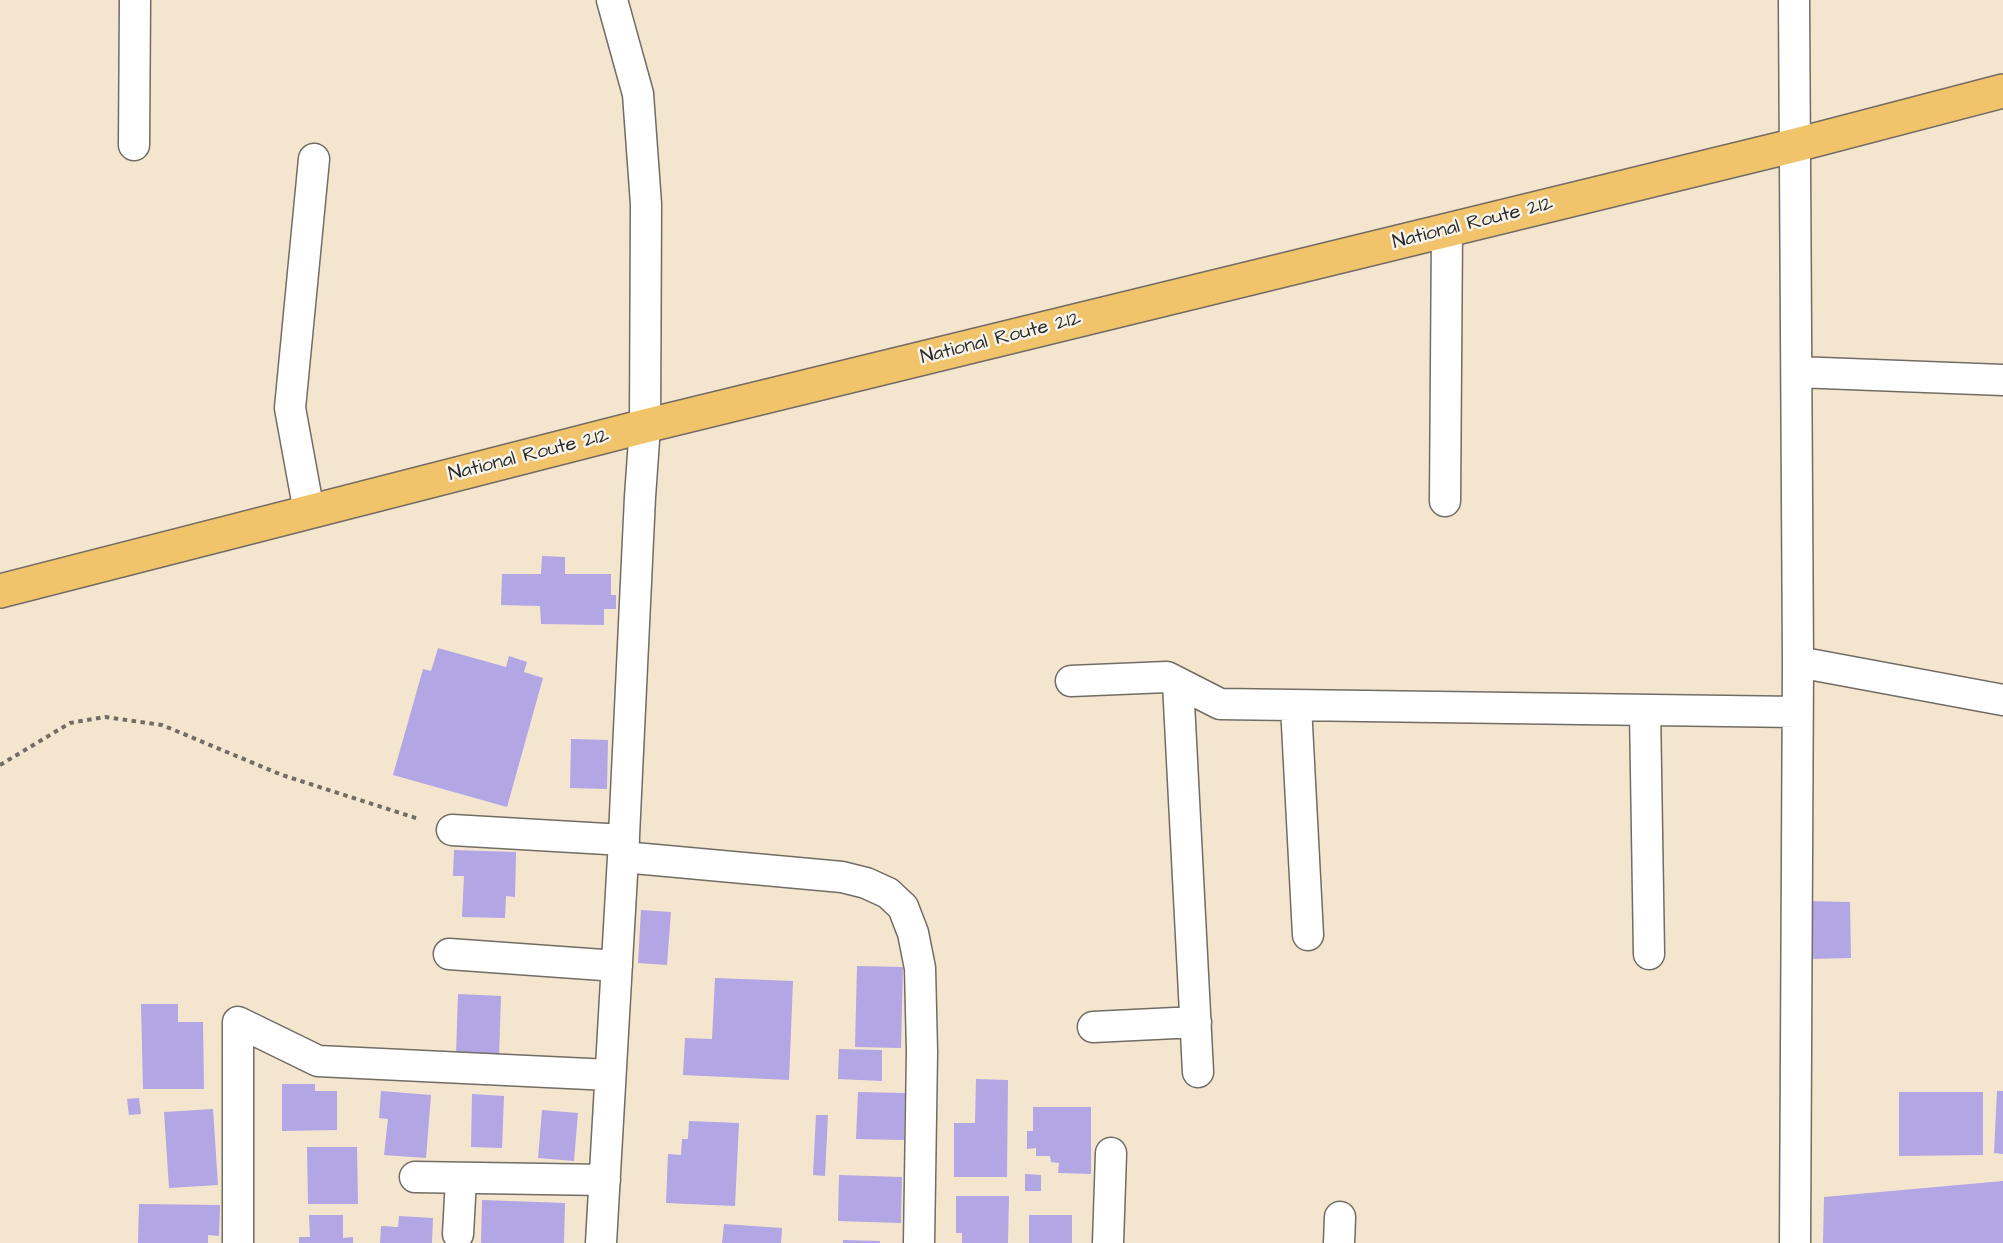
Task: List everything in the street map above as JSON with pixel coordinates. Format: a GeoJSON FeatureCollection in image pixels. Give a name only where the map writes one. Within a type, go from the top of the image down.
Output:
{"type":"FeatureCollection","features":[{"type":"Feature","properties":{"kind":"highway","name":"National Route 212"},"geometry":{"type":"LineString","coordinates":[[0,591],[645,426],[1796,145],[2003,91]]}},
{"type":"Feature","properties":{"kind":"street"},"geometry":{"type":"LineString","coordinates":[[134,145],[135,0]]}},
{"type":"Feature","properties":{"kind":"street"},"geometry":{"type":"LineString","coordinates":[[601,1243],[645,426],[646,193],[638,94],[612,0]]}},
{"type":"Feature","properties":{"kind":"street"},"geometry":{"type":"LineString","coordinates":[[1794,0],[1798,662],[1794,1243]]}},
{"type":"Feature","properties":{"kind":"street"},"geometry":{"type":"LineString","coordinates":[[309,512],[290,408],[314,159]]}},
{"type":"Feature","properties":{"kind":"street"},"geometry":{"type":"LineString","coordinates":[[1445,501],[1447,230]]}},
{"type":"Feature","properties":{"kind":"street"},"geometry":{"type":"LineString","coordinates":[[1797,372],[2003,380]]}},
{"type":"Feature","properties":{"kind":"street"},"geometry":{"type":"LineString","coordinates":[[1798,662],[2003,700]]}},
{"type":"Feature","properties":{"kind":"street"},"geometry":{"type":"LineString","coordinates":[[1071,681],[1167,677],[1220,704],[1797,712]]}},
{"type":"Feature","properties":{"kind":"street"},"geometry":{"type":"LineString","coordinates":[[1178,683],[1198,1072]]}},
{"type":"Feature","properties":{"kind":"street"},"geometry":{"type":"LineString","coordinates":[[1296,706],[1308,935]]}},
{"type":"Feature","properties":{"kind":"street"},"geometry":{"type":"LineString","coordinates":[[1645,710],[1649,954]]}},
{"type":"Feature","properties":{"kind":"street"},"geometry":{"type":"LineString","coordinates":[[452,830],[842,877],[866,883],[888,893],[903,907],[913,933],[920,968],[922,1052],[919,1243]]}},
{"type":"Feature","properties":{"kind":"street"},"geometry":{"type":"LineString","coordinates":[[449,954],[617,966]]}},
{"type":"Feature","properties":{"kind":"street"},"geometry":{"type":"LineString","coordinates":[[238,1243],[238,1022],[318,1061],[610,1075]]}},
{"type":"Feature","properties":{"kind":"street"},"geometry":{"type":"LineString","coordinates":[[1094,1027],[1196,1023]]}},
{"type":"Feature","properties":{"kind":"street"},"geometry":{"type":"LineString","coordinates":[[1108,1243],[1111,1153]]}},
{"type":"Feature","properties":{"kind":"street"},"geometry":{"type":"LineString","coordinates":[[415,1177],[605,1180]]}},
{"type":"Feature","properties":{"kind":"street"},"geometry":{"type":"LineString","coordinates":[[458,1234],[461,1179]]}},
{"type":"Feature","properties":{"kind":"path"},"geometry":{"type":"LineString","coordinates":[[0,765],[70,723],[105,717],[162,724],[282,775],[452,830]]}},
{"type":"Feature","properties":{"kind":"building"},"geometry":{"type":"Polygon","coordinates":[[[542,556],[565,557],[565,574],[611,574],[611,595],[616,595],[616,609],[604,609],[604,625],[541,624],[540,606],[501,605],[502,574],[541,574],[542,556]]]}},
{"type":"Feature","properties":{"kind":"building"},"geometry":{"type":"Polygon","coordinates":[[[438,648],[506,667],[509,656],[527,662],[524,672],[543,678],[507,807],[393,775],[423,669],[431,671],[438,648]]]}},
{"type":"Feature","properties":{"kind":"building"},"geometry":{"type":"Polygon","coordinates":[[[571,739],[608,740],[607,789],[570,788],[571,739]]]}},
{"type":"Feature","properties":{"kind":"building"},"geometry":{"type":"Polygon","coordinates":[[[454,850],[516,852],[515,897],[506,896],[505,918],[462,917],[464,876],[453,876],[454,850]]]}},
{"type":"Feature","properties":{"kind":"building"},"geometry":{"type":"Polygon","coordinates":[[[1805,901],[1850,902],[1851,958],[1809,959],[1805,901]]]}},
{"type":"Feature","properties":{"kind":"building"},"geometry":{"type":"Polygon","coordinates":[[[641,910],[671,912],[667,965],[638,963],[641,910]]]}},
{"type":"Feature","properties":{"kind":"building"},"geometry":{"type":"Polygon","coordinates":[[[857,966],[903,967],[901,1048],[855,1047],[857,966]]]}},
{"type":"Feature","properties":{"kind":"building"},"geometry":{"type":"Polygon","coordinates":[[[715,978],[793,981],[789,1080],[683,1075],[685,1038],[712,1039],[715,978]]]}},
{"type":"Feature","properties":{"kind":"building"},"geometry":{"type":"Polygon","coordinates":[[[458,994],[501,996],[499,1057],[456,1056],[458,994]]]}},
{"type":"Feature","properties":{"kind":"building"},"geometry":{"type":"Polygon","coordinates":[[[141,1004],[178,1004],[178,1022],[203,1022],[204,1089],[143,1089],[141,1004]]]}},
{"type":"Feature","properties":{"kind":"building"},"geometry":{"type":"Polygon","coordinates":[[[839,1049],[882,1050],[882,1081],[838,1079],[839,1049]]]}},
{"type":"Feature","properties":{"kind":"building"},"geometry":{"type":"Polygon","coordinates":[[[976,1079],[1008,1080],[1007,1177],[954,1177],[954,1123],[975,1123],[976,1079]]]}},
{"type":"Feature","properties":{"kind":"building"},"geometry":{"type":"Polygon","coordinates":[[[282,1084],[315,1084],[315,1091],[337,1091],[337,1130],[282,1131],[282,1084]]]}},
{"type":"Feature","properties":{"kind":"building"},"geometry":{"type":"Polygon","coordinates":[[[381,1091],[431,1095],[426,1158],[384,1155],[388,1119],[379,1118],[381,1091]]]}},
{"type":"Feature","properties":{"kind":"building"},"geometry":{"type":"Polygon","coordinates":[[[1997,1091],[2003,1091],[2003,1154],[1994,1153],[1997,1091]]]}},
{"type":"Feature","properties":{"kind":"building"},"geometry":{"type":"Polygon","coordinates":[[[858,1092],[905,1093],[904,1140],[856,1139],[858,1092]]]}},
{"type":"Feature","properties":{"kind":"building"},"geometry":{"type":"Polygon","coordinates":[[[1899,1092],[1983,1092],[1983,1155],[1899,1156],[1899,1092]]]}},
{"type":"Feature","properties":{"kind":"building"},"geometry":{"type":"Polygon","coordinates":[[[472,1094],[504,1096],[502,1148],[471,1147],[472,1094]]]}},
{"type":"Feature","properties":{"kind":"building"},"geometry":{"type":"Polygon","coordinates":[[[139,1098],[141,1114],[129,1115],[127,1099],[139,1098]]]}},
{"type":"Feature","properties":{"kind":"building"},"geometry":{"type":"Polygon","coordinates":[[[1033,1107],[1091,1107],[1091,1174],[1058,1173],[1059,1163],[1051,1162],[1050,1156],[1036,1156],[1036,1148],[1027,1149],[1027,1131],[1033,1131],[1033,1107]]]}},
{"type":"Feature","properties":{"kind":"building"},"geometry":{"type":"Polygon","coordinates":[[[213,1109],[218,1185],[169,1188],[164,1112],[213,1109]]]}},
{"type":"Feature","properties":{"kind":"building"},"geometry":{"type":"Polygon","coordinates":[[[542,1110],[578,1113],[574,1161],[538,1158],[542,1110]]]}},
{"type":"Feature","properties":{"kind":"building"},"geometry":{"type":"Polygon","coordinates":[[[816,1115],[828,1115],[825,1176],[813,1175],[816,1115]]]}},
{"type":"Feature","properties":{"kind":"building"},"geometry":{"type":"Polygon","coordinates":[[[689,1121],[739,1123],[735,1206],[666,1203],[668,1154],[681,1155],[682,1139],[688,1139],[689,1121]]]}},
{"type":"Feature","properties":{"kind":"building"},"geometry":{"type":"Polygon","coordinates":[[[307,1147],[357,1147],[358,1204],[308,1204],[307,1147]]]}},
{"type":"Feature","properties":{"kind":"building"},"geometry":{"type":"Polygon","coordinates":[[[1025,1174],[1041,1175],[1041,1191],[1025,1191],[1025,1174]]]}},
{"type":"Feature","properties":{"kind":"building"},"geometry":{"type":"Polygon","coordinates":[[[839,1175],[902,1177],[901,1223],[838,1221],[839,1175]]]}},
{"type":"Feature","properties":{"kind":"building"},"geometry":{"type":"Polygon","coordinates":[[[2003,1181],[2003,1243],[1823,1243],[1824,1197],[2003,1181]]]}},
{"type":"Feature","properties":{"kind":"building"},"geometry":{"type":"Polygon","coordinates":[[[956,1196],[1009,1196],[1008,1243],[962,1243],[962,1233],[956,1233],[956,1196]]]}},
{"type":"Feature","properties":{"kind":"building"},"geometry":{"type":"Polygon","coordinates":[[[482,1200],[565,1203],[564,1243],[481,1243],[482,1200]]]}},
{"type":"Feature","properties":{"kind":"building"},"geometry":{"type":"Polygon","coordinates":[[[139,1204],[220,1205],[219,1236],[208,1235],[208,1243],[138,1243],[139,1204]]]}},
{"type":"Feature","properties":{"kind":"building"},"geometry":{"type":"Polygon","coordinates":[[[309,1215],[343,1215],[343,1238],[353,1237],[353,1243],[299,1243],[299,1237],[310,1237],[309,1215]]]}},
{"type":"Feature","properties":{"kind":"building"},"geometry":{"type":"Polygon","coordinates":[[[1029,1215],[1072,1215],[1072,1243],[1029,1243],[1029,1215]]]}},
{"type":"Feature","properties":{"kind":"building"},"geometry":{"type":"Polygon","coordinates":[[[399,1216],[433,1218],[432,1243],[380,1243],[381,1226],[398,1227],[399,1216]]]}},
{"type":"Feature","properties":{"kind":"building"},"geometry":{"type":"Polygon","coordinates":[[[724,1224],[782,1228],[781,1243],[722,1243],[724,1224]]]}},
{"type":"Feature","properties":{"kind":"building"},"geometry":{"type":"Polygon","coordinates":[[[843,1240],[880,1241],[880,1243],[843,1243],[843,1240]]]}}]}
